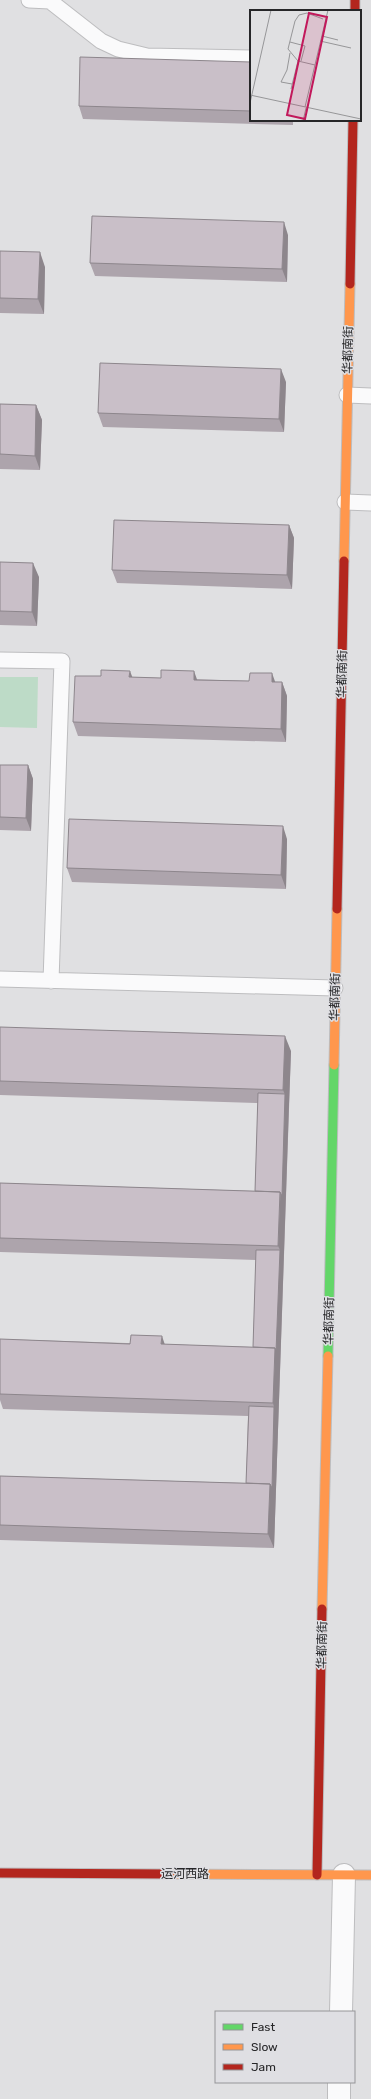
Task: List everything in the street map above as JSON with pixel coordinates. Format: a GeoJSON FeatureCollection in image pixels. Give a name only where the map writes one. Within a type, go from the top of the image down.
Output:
{"type":"FeatureCollection","features":[{"type":"Feature","properties":{"kind":"street","name":"华都南街"},"geometry":{"type":"LineString","coordinates":[[318,1875],[353,121]]}},
{"type":"Feature","properties":{"kind":"street","name":"运河西路"},"geometry":{"type":"LineString","coordinates":[[0,1873],[371,1875]]}},
{"type":"Feature","properties":{"kind":"street"},"geometry":{"type":"LineString","coordinates":[[341,2011],[344,1875]]}},
{"type":"Feature","properties":{"kind":"street"},"geometry":{"type":"LineString","coordinates":[[339,2083],[339,2099]]}},
{"type":"Feature","properties":{"kind":"lane"},"geometry":{"type":"LineString","coordinates":[[29,0],[50,1],[101,42],[125,51],[147,56],[250,58]]}},
{"type":"Feature","properties":{"kind":"lane"},"geometry":{"type":"LineString","coordinates":[[347,396],[371,396]]}},
{"type":"Feature","properties":{"kind":"lane"},"geometry":{"type":"LineString","coordinates":[[345,502],[371,503]]}},
{"type":"Feature","properties":{"kind":"lane"},"geometry":{"type":"LineString","coordinates":[[0,660],[62,661],[51,980]]}},
{"type":"Feature","properties":{"kind":"lane"},"geometry":{"type":"LineString","coordinates":[[0,979],[335,988]]}},
{"type":"Feature","properties":{"kind":"green space"},"geometry":{"type":"Polygon","coordinates":[[[0,677],[38,677],[37,728],[0,727],[0,677]]]}},
{"type":"Feature","properties":{"kind":"building"},"geometry":{"type":"Polygon","coordinates":[[[80,57],[250,62],[250,111],[79,106],[80,57]]]}},
{"type":"Feature","properties":{"kind":"building"},"geometry":{"type":"Polygon","coordinates":[[[92,216],[284,222],[282,269],[90,263],[92,216]]]}},
{"type":"Feature","properties":{"kind":"building"},"geometry":{"type":"Polygon","coordinates":[[[0,251],[40,252],[38,299],[0,298],[0,251]]]}},
{"type":"Feature","properties":{"kind":"building"},"geometry":{"type":"Polygon","coordinates":[[[100,363],[281,369],[279,419],[98,413],[100,363]]]}},
{"type":"Feature","properties":{"kind":"building"},"geometry":{"type":"Polygon","coordinates":[[[0,404],[36,405],[35,456],[0,454],[0,404]]]}},
{"type":"Feature","properties":{"kind":"building"},"geometry":{"type":"Polygon","coordinates":[[[114,520],[289,525],[287,575],[112,570],[114,520]]]}},
{"type":"Feature","properties":{"kind":"building"},"geometry":{"type":"Polygon","coordinates":[[[0,562],[33,563],[32,612],[0,611],[0,562]]]}},
{"type":"Feature","properties":{"kind":"building"},"geometry":{"type":"Polygon","coordinates":[[[101,670],[130,671],[129,677],[161,678],[161,670],[194,671],[194,680],[249,681],[250,673],[272,673],[272,682],[282,682],[281,729],[73,722],[75,676],[101,676],[101,670]]]}},
{"type":"Feature","properties":{"kind":"building"},"geometry":{"type":"Polygon","coordinates":[[[0,765],[28,765],[26,818],[0,817],[0,765]]]}},
{"type":"Feature","properties":{"kind":"building"},"geometry":{"type":"Polygon","coordinates":[[[69,819],[283,826],[281,875],[67,868],[69,819]]]}},
{"type":"Feature","properties":{"kind":"building"},"geometry":{"type":"Polygon","coordinates":[[[0,1027],[285,1036],[283,1090],[0,1081],[0,1027]]]}},
{"type":"Feature","properties":{"kind":"building"},"geometry":{"type":"Polygon","coordinates":[[[258,1093],[285,1094],[282,1196],[280,1192],[255,1191],[258,1093]]]}},
{"type":"Feature","properties":{"kind":"building"},"geometry":{"type":"Polygon","coordinates":[[[0,1183],[280,1192],[278,1246],[0,1238],[0,1183]]]}},
{"type":"Feature","properties":{"kind":"building"},"geometry":{"type":"Polygon","coordinates":[[[256,1250],[280,1250],[276,1352],[275,1348],[253,1347],[256,1250]]]}},
{"type":"Feature","properties":{"kind":"building"},"geometry":{"type":"Polygon","coordinates":[[[131,1335],[162,1336],[161,1344],[275,1348],[273,1403],[0,1394],[0,1339],[130,1344],[131,1335]]]}},
{"type":"Feature","properties":{"kind":"building"},"geometry":{"type":"Polygon","coordinates":[[[249,1406],[274,1407],[272,1488],[270,1484],[246,1483],[249,1406]]]}},
{"type":"Feature","properties":{"kind":"building"},"geometry":{"type":"Polygon","coordinates":[[[0,1476],[270,1484],[268,1534],[0,1525],[0,1476]]]}},
{"type":"Feature","properties":{"kind":"traffic: fast"},"geometry":{"type":"LineString","coordinates":[[328,1356],[334,1065]]}},
{"type":"Feature","properties":{"kind":"traffic: slow"},"geometry":{"type":"LineString","coordinates":[[344,561],[350,284]]}},
{"type":"Feature","properties":{"kind":"traffic: slow"},"geometry":{"type":"LineString","coordinates":[[334,1065],[337,909]]}},
{"type":"Feature","properties":{"kind":"traffic: slow"},"geometry":{"type":"LineString","coordinates":[[322,1609],[328,1356]]}},
{"type":"Feature","properties":{"kind":"traffic: slow"},"geometry":{"type":"LineString","coordinates":[[169,1874],[371,1875]]}},
{"type":"Feature","properties":{"kind":"traffic: jam"},"geometry":{"type":"LineString","coordinates":[[355,0],[355,10]]}},
{"type":"Feature","properties":{"kind":"traffic: jam"},"geometry":{"type":"LineString","coordinates":[[350,284],[353,121]]}},
{"type":"Feature","properties":{"kind":"traffic: jam"},"geometry":{"type":"LineString","coordinates":[[337,909],[344,561]]}},
{"type":"Feature","properties":{"kind":"traffic: jam"},"geometry":{"type":"LineString","coordinates":[[317,1875],[322,1609]]}},
{"type":"Feature","properties":{"kind":"traffic: jam"},"geometry":{"type":"LineString","coordinates":[[0,1873],[169,1874]]}}]}
